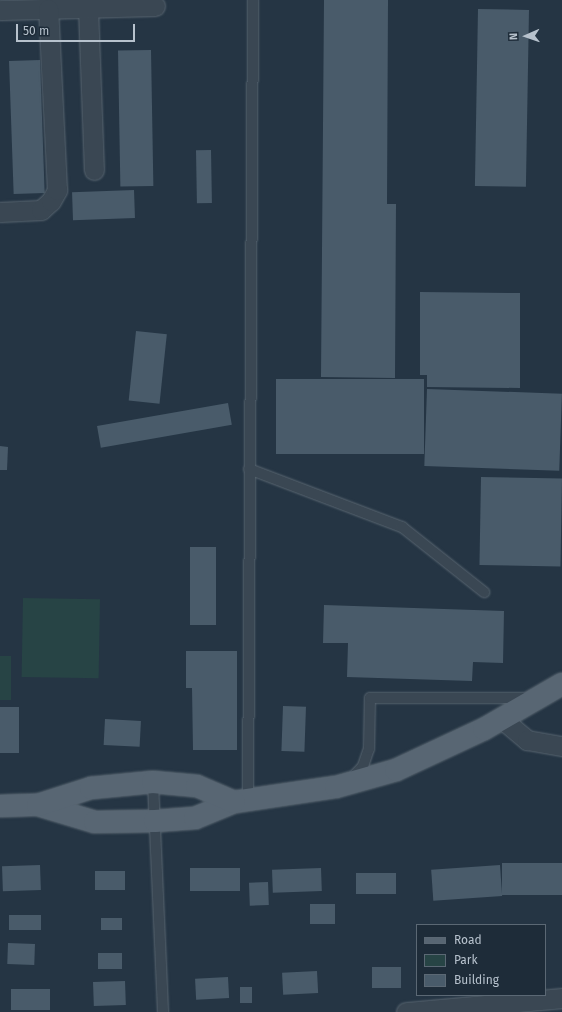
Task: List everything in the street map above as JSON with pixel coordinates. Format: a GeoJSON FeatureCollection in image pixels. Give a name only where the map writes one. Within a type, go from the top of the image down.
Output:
{"type":"FeatureCollection","features":[{"type":"Feature","properties":{"kind":"main road"},"geometry":{"type":"LineString","coordinates":[[38,805],[95,822],[155,821],[195,818],[241,802],[336,787],[396,770],[502,719],[562,684]]}},
{"type":"Feature","properties":{"kind":"main road"},"geometry":{"type":"LineString","coordinates":[[0,806],[38,805],[91,788],[153,782],[197,786],[241,802]]}},
{"type":"Feature","properties":{"kind":"street"},"geometry":{"type":"LineString","coordinates":[[0,10],[155,6]]}},
{"type":"Feature","properties":{"kind":"street"},"geometry":{"type":"LineString","coordinates":[[88,8],[94,170]]}},
{"type":"Feature","properties":{"kind":"street"},"geometry":{"type":"LineString","coordinates":[[0,212],[41,210],[51,201],[57,190],[48,9]]}},
{"type":"Feature","properties":{"kind":"street"},"geometry":{"type":"LineString","coordinates":[[502,719],[527,740],[562,746]]}},
{"type":"Feature","properties":{"kind":"street"},"geometry":{"type":"LineString","coordinates":[[406,1012],[482,1009],[562,998]]}},
{"type":"Feature","properties":{"kind":"lane"},"geometry":{"type":"LineString","coordinates":[[241,802],[250,469],[253,0]]}},
{"type":"Feature","properties":{"kind":"lane"},"geometry":{"type":"LineString","coordinates":[[250,469],[402,527],[484,592]]}},
{"type":"Feature","properties":{"kind":"lane"},"geometry":{"type":"LineString","coordinates":[[336,787],[352,778],[363,766],[369,748],[370,698],[538,698]]}},
{"type":"Feature","properties":{"kind":"lane"},"geometry":{"type":"LineString","coordinates":[[153,782],[163,1012]]}},
{"type":"Feature","properties":{"kind":"green space"},"geometry":{"type":"Polygon","coordinates":[[[23,598],[100,599],[99,678],[22,677],[23,598]]]}},
{"type":"Feature","properties":{"kind":"green space"},"geometry":{"type":"Polygon","coordinates":[[[0,656],[11,656],[11,700],[0,700],[0,656]]]}},
{"type":"Feature","properties":{"kind":"building"},"geometry":{"type":"Polygon","coordinates":[[[324,0],[388,0],[387,204],[396,204],[395,378],[321,377],[324,0]]]}},
{"type":"Feature","properties":{"kind":"building"},"geometry":{"type":"Polygon","coordinates":[[[478,9],[529,10],[526,187],[475,186],[478,9]]]}},
{"type":"Feature","properties":{"kind":"building"},"geometry":{"type":"Polygon","coordinates":[[[151,50],[153,186],[120,187],[118,51],[151,50]]]}},
{"type":"Feature","properties":{"kind":"building"},"geometry":{"type":"Polygon","coordinates":[[[40,60],[45,193],[14,194],[9,61],[40,60]]]}},
{"type":"Feature","properties":{"kind":"building"},"geometry":{"type":"Polygon","coordinates":[[[196,150],[211,150],[212,203],[197,203],[196,150]]]}},
{"type":"Feature","properties":{"kind":"building"},"geometry":{"type":"Polygon","coordinates":[[[134,190],[135,218],[73,220],[72,192],[134,190]]]}},
{"type":"Feature","properties":{"kind":"building"},"geometry":{"type":"Polygon","coordinates":[[[420,292],[520,293],[520,388],[427,387],[427,375],[420,375],[420,292]]]}},
{"type":"Feature","properties":{"kind":"building"},"geometry":{"type":"Polygon","coordinates":[[[136,331],[167,334],[160,404],[129,401],[136,331]]]}},
{"type":"Feature","properties":{"kind":"building"},"geometry":{"type":"Polygon","coordinates":[[[276,379],[424,379],[424,454],[276,454],[276,379]]]}},
{"type":"Feature","properties":{"kind":"building"},"geometry":{"type":"Polygon","coordinates":[[[427,389],[562,394],[559,471],[424,466],[427,389]]]}},
{"type":"Feature","properties":{"kind":"building"},"geometry":{"type":"Polygon","coordinates":[[[228,403],[232,425],[101,448],[97,426],[228,403]]]}},
{"type":"Feature","properties":{"kind":"building"},"geometry":{"type":"Polygon","coordinates":[[[0,446],[8,447],[7,470],[0,470],[0,446]]]}},
{"type":"Feature","properties":{"kind":"building"},"geometry":{"type":"Polygon","coordinates":[[[481,477],[562,478],[560,566],[479,565],[481,477]]]}},
{"type":"Feature","properties":{"kind":"building"},"geometry":{"type":"Polygon","coordinates":[[[190,547],[216,547],[216,625],[190,625],[190,547]]]}},
{"type":"Feature","properties":{"kind":"building"},"geometry":{"type":"Polygon","coordinates":[[[324,605],[504,611],[503,663],[473,662],[472,681],[347,677],[348,643],[323,643],[324,605]]]}},
{"type":"Feature","properties":{"kind":"building"},"geometry":{"type":"Polygon","coordinates":[[[186,651],[237,651],[237,750],[193,750],[192,688],[186,688],[186,651]]]}},
{"type":"Feature","properties":{"kind":"building"},"geometry":{"type":"Polygon","coordinates":[[[283,706],[306,707],[304,752],[281,751],[283,706]]]}},
{"type":"Feature","properties":{"kind":"building"},"geometry":{"type":"Polygon","coordinates":[[[0,707],[19,707],[19,753],[0,753],[0,707]]]}},
{"type":"Feature","properties":{"kind":"building"},"geometry":{"type":"Polygon","coordinates":[[[105,719],[141,721],[140,747],[104,745],[105,719]]]}},
{"type":"Feature","properties":{"kind":"building"},"geometry":{"type":"Polygon","coordinates":[[[502,863],[562,863],[562,895],[502,895],[502,863]]]}},
{"type":"Feature","properties":{"kind":"building"},"geometry":{"type":"Polygon","coordinates":[[[40,865],[41,890],[3,891],[2,866],[40,865]]]}},
{"type":"Feature","properties":{"kind":"building"},"geometry":{"type":"Polygon","coordinates":[[[500,865],[502,896],[433,901],[431,870],[500,865]]]}},
{"type":"Feature","properties":{"kind":"building"},"geometry":{"type":"Polygon","coordinates":[[[190,868],[240,868],[240,891],[190,891],[190,868]]]}},
{"type":"Feature","properties":{"kind":"building"},"geometry":{"type":"Polygon","coordinates":[[[321,868],[322,891],[273,893],[272,870],[321,868]]]}},
{"type":"Feature","properties":{"kind":"building"},"geometry":{"type":"Polygon","coordinates":[[[95,871],[125,871],[125,890],[95,890],[95,871]]]}},
{"type":"Feature","properties":{"kind":"building"},"geometry":{"type":"Polygon","coordinates":[[[356,873],[396,873],[396,894],[356,894],[356,873]]]}},
{"type":"Feature","properties":{"kind":"building"},"geometry":{"type":"Polygon","coordinates":[[[268,882],[269,905],[250,906],[249,883],[268,882]]]}},
{"type":"Feature","properties":{"kind":"building"},"geometry":{"type":"Polygon","coordinates":[[[310,904],[335,904],[335,924],[310,924],[310,904]]]}},
{"type":"Feature","properties":{"kind":"building"},"geometry":{"type":"Polygon","coordinates":[[[9,915],[41,915],[41,930],[9,930],[9,915]]]}},
{"type":"Feature","properties":{"kind":"building"},"geometry":{"type":"Polygon","coordinates":[[[101,918],[122,918],[122,930],[101,930],[101,918]]]}},
{"type":"Feature","properties":{"kind":"building"},"geometry":{"type":"Polygon","coordinates":[[[8,943],[35,944],[34,965],[7,964],[8,943]]]}},
{"type":"Feature","properties":{"kind":"building"},"geometry":{"type":"Polygon","coordinates":[[[98,953],[122,953],[122,969],[98,969],[98,953]]]}},
{"type":"Feature","properties":{"kind":"building"},"geometry":{"type":"Polygon","coordinates":[[[372,967],[401,967],[401,988],[372,988],[372,967]]]}},
{"type":"Feature","properties":{"kind":"building"},"geometry":{"type":"Polygon","coordinates":[[[317,971],[318,993],[283,995],[282,973],[317,971]]]}},
{"type":"Feature","properties":{"kind":"building"},"geometry":{"type":"Polygon","coordinates":[[[228,977],[229,998],[196,1000],[195,979],[228,977]]]}},
{"type":"Feature","properties":{"kind":"building"},"geometry":{"type":"Polygon","coordinates":[[[125,981],[126,1005],[94,1006],[93,982],[125,981]]]}},
{"type":"Feature","properties":{"kind":"building"},"geometry":{"type":"Polygon","coordinates":[[[240,987],[252,987],[252,1003],[240,1003],[240,987]]]}},
{"type":"Feature","properties":{"kind":"building"},"geometry":{"type":"Polygon","coordinates":[[[11,989],[50,989],[50,1010],[11,1010],[11,989]]]}}]}
